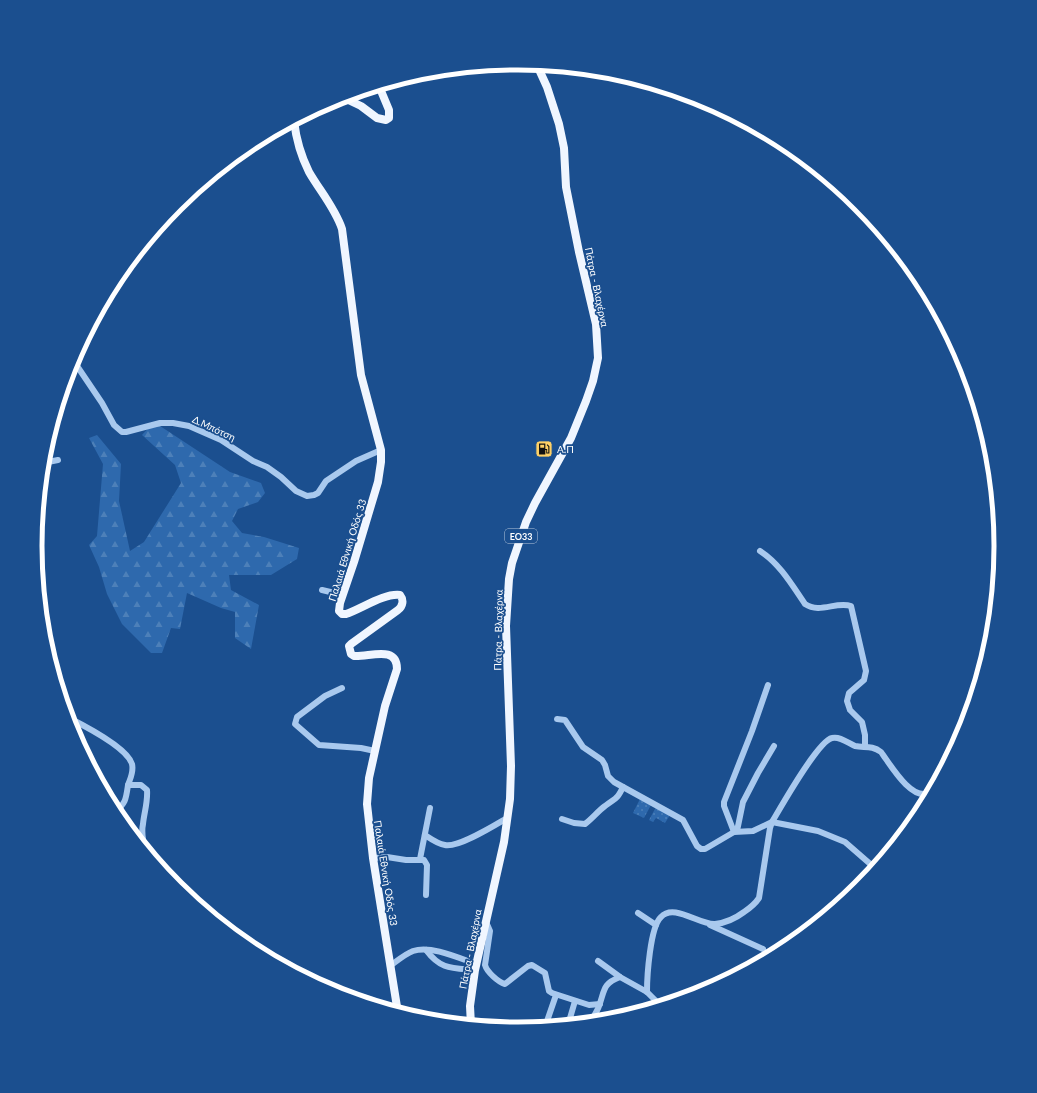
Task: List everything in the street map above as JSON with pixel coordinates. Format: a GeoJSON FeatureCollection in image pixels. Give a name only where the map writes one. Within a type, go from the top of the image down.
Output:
{"type":"FeatureCollection","features":[{"type":"Feature","properties":{"kind":"main road","name":"Πάτρα - Βλαχέρνα"},"geometry":{"type":"LineString","coordinates":[[471,1020],[470,1006],[476,967],[504,842],[510,799],[511,766],[506,626],[509,579],[512,562],[526,522],[535,503],[571,438],[593,381],[598,358],[596,324],[579,252],[566,187],[564,148],[559,124],[547,87],[540,71]]}},
{"type":"Feature","properties":{"kind":"main road"},"geometry":{"type":"LineString","coordinates":[[350,101],[364,108],[377,118],[386,120],[388,118],[389,110],[381,90]]}},
{"type":"Feature","properties":{"kind":"main road","name":"Παλαιά Εθνική Οδός 33"},"geometry":{"type":"LineString","coordinates":[[295,126],[299,147],[309,171],[338,218],[342,229],[361,375],[381,450],[378,482],[339,611],[342,614],[346,614],[388,596],[400,595],[403,602],[400,608],[349,646],[351,654],[354,656],[388,654],[394,657],[397,663],[397,669],[385,706],[369,778],[367,804],[373,858],[397,1007]]}},
{"type":"Feature","properties":{"kind":"street","name":"Δ.Μπότση"},"geometry":{"type":"LineString","coordinates":[[77,366],[102,404],[114,426],[122,432],[160,423],[173,423],[189,426],[221,440],[253,461],[273,471],[296,491],[307,496],[318,493],[326,481],[356,461],[381,450]]}},
{"type":"Feature","properties":{"kind":"street"},"geometry":{"type":"LineString","coordinates":[[50,462],[58,460]]}},
{"type":"Feature","properties":{"kind":"street"},"geometry":{"type":"LineString","coordinates":[[760,551],[780,568],[805,604],[808,606],[817,608],[846,605],[851,606],[866,671],[864,680],[850,693],[847,701],[850,710],[862,722],[865,735],[865,746]]}},
{"type":"Feature","properties":{"kind":"street"},"geometry":{"type":"LineString","coordinates":[[322,590],[343,595]]}},
{"type":"Feature","properties":{"kind":"street"},"geometry":{"type":"LineString","coordinates":[[736,831],[724,806],[724,802],[752,731],[768,685]]}},
{"type":"Feature","properties":{"kind":"street"},"geometry":{"type":"LineString","coordinates":[[342,688],[325,696],[297,717],[295,724],[319,745],[362,748],[375,751]]}},
{"type":"Feature","properties":{"kind":"street"},"geometry":{"type":"LineString","coordinates":[[557,719],[565,720],[583,747],[602,760],[606,765],[608,776],[614,782],[683,820],[697,846],[701,849],[705,849],[736,831],[753,831],[772,822],[818,831],[845,842],[872,866]]}},
{"type":"Feature","properties":{"kind":"street"},"geometry":{"type":"LineString","coordinates":[[75,721],[117,746],[127,756],[132,764],[132,773],[126,799],[120,808]]}},
{"type":"Feature","properties":{"kind":"street"},"geometry":{"type":"LineString","coordinates":[[705,923],[715,924],[725,922],[738,916],[759,898],[772,822],[810,761],[825,741],[831,738],[837,738],[861,747],[873,747],[881,752],[910,789],[926,794]]}},
{"type":"Feature","properties":{"kind":"street"},"geometry":{"type":"LineString","coordinates":[[736,831],[743,802],[774,746]]}},
{"type":"Feature","properties":{"kind":"street"},"geometry":{"type":"LineString","coordinates":[[128,785],[141,785],[147,790],[148,798],[142,825],[143,840]]}},
{"type":"Feature","properties":{"kind":"street"},"geometry":{"type":"LineString","coordinates":[[562,819],[574,823],[585,824],[604,806],[615,800],[623,787]]}},
{"type":"Feature","properties":{"kind":"street"},"geometry":{"type":"LineString","coordinates":[[420,859],[430,808]]}},
{"type":"Feature","properties":{"kind":"street"},"geometry":{"type":"LineString","coordinates":[[425,835],[446,846],[454,845],[508,818]]}},
{"type":"Feature","properties":{"kind":"street"},"geometry":{"type":"LineString","coordinates":[[373,858],[387,857],[424,860],[427,865],[426,895]]}},
{"type":"Feature","properties":{"kind":"street"},"geometry":{"type":"LineString","coordinates":[[647,992],[648,970],[656,925],[660,918],[666,913],[674,912],[705,923],[763,949]]}},
{"type":"Feature","properties":{"kind":"street"},"geometry":{"type":"LineString","coordinates":[[638,913],[656,925]]}},
{"type":"Feature","properties":{"kind":"street"},"geometry":{"type":"LineString","coordinates":[[486,921],[490,931],[484,962],[486,969],[500,982],[505,984],[528,966],[532,965],[545,973],[549,991],[556,995],[589,1005],[600,1004]]}},
{"type":"Feature","properties":{"kind":"street"},"geometry":{"type":"LineString","coordinates":[[390,966],[414,950],[426,950],[448,954],[476,967]]}},
{"type":"Feature","properties":{"kind":"street"},"geometry":{"type":"LineString","coordinates":[[426,950],[434,960],[444,966],[476,967]]}},
{"type":"Feature","properties":{"kind":"street"},"geometry":{"type":"LineString","coordinates":[[598,961],[620,977],[647,992],[657,1002]]}},
{"type":"Feature","properties":{"kind":"street"},"geometry":{"type":"LineString","coordinates":[[593,1017],[600,1004],[605,988],[610,981],[620,977]]}},
{"type":"Feature","properties":{"kind":"street"},"geometry":{"type":"LineString","coordinates":[[547,1022],[556,995]]}},
{"type":"Feature","properties":{"kind":"street"},"geometry":{"type":"LineString","coordinates":[[569,1020],[575,1001]]}},
{"type":"Feature","properties":{"kind":"green space"},"geometry":{"type":"Polygon","coordinates":[[[154,422],[230,472],[261,483],[265,493],[258,502],[238,509],[232,521],[242,533],[264,537],[299,548],[297,559],[271,575],[229,575],[231,590],[259,605],[251,649],[235,638],[235,612],[221,608],[187,593],[180,629],[171,628],[162,653],[151,653],[122,624],[107,594],[99,567],[89,545],[97,536],[103,464],[89,438],[97,435],[121,464],[119,501],[130,551],[144,542],[181,483],[175,465],[142,435],[154,422]]]}},
{"type":"Feature","properties":{"kind":"green space"},"geometry":{"type":"Polygon","coordinates":[[[640,799],[651,805],[644,818],[633,813],[640,799]]]}},
{"type":"Feature","properties":{"kind":"green space"},"geometry":{"type":"Polygon","coordinates":[[[656,807],[670,815],[665,823],[656,818],[653,822],[649,820],[656,807]]]}},
{"type":"Feature","properties":{"kind":"place","name":"Α.Π"},"geometry":{"type":"Point","coordinates":[544,449]}}]}
